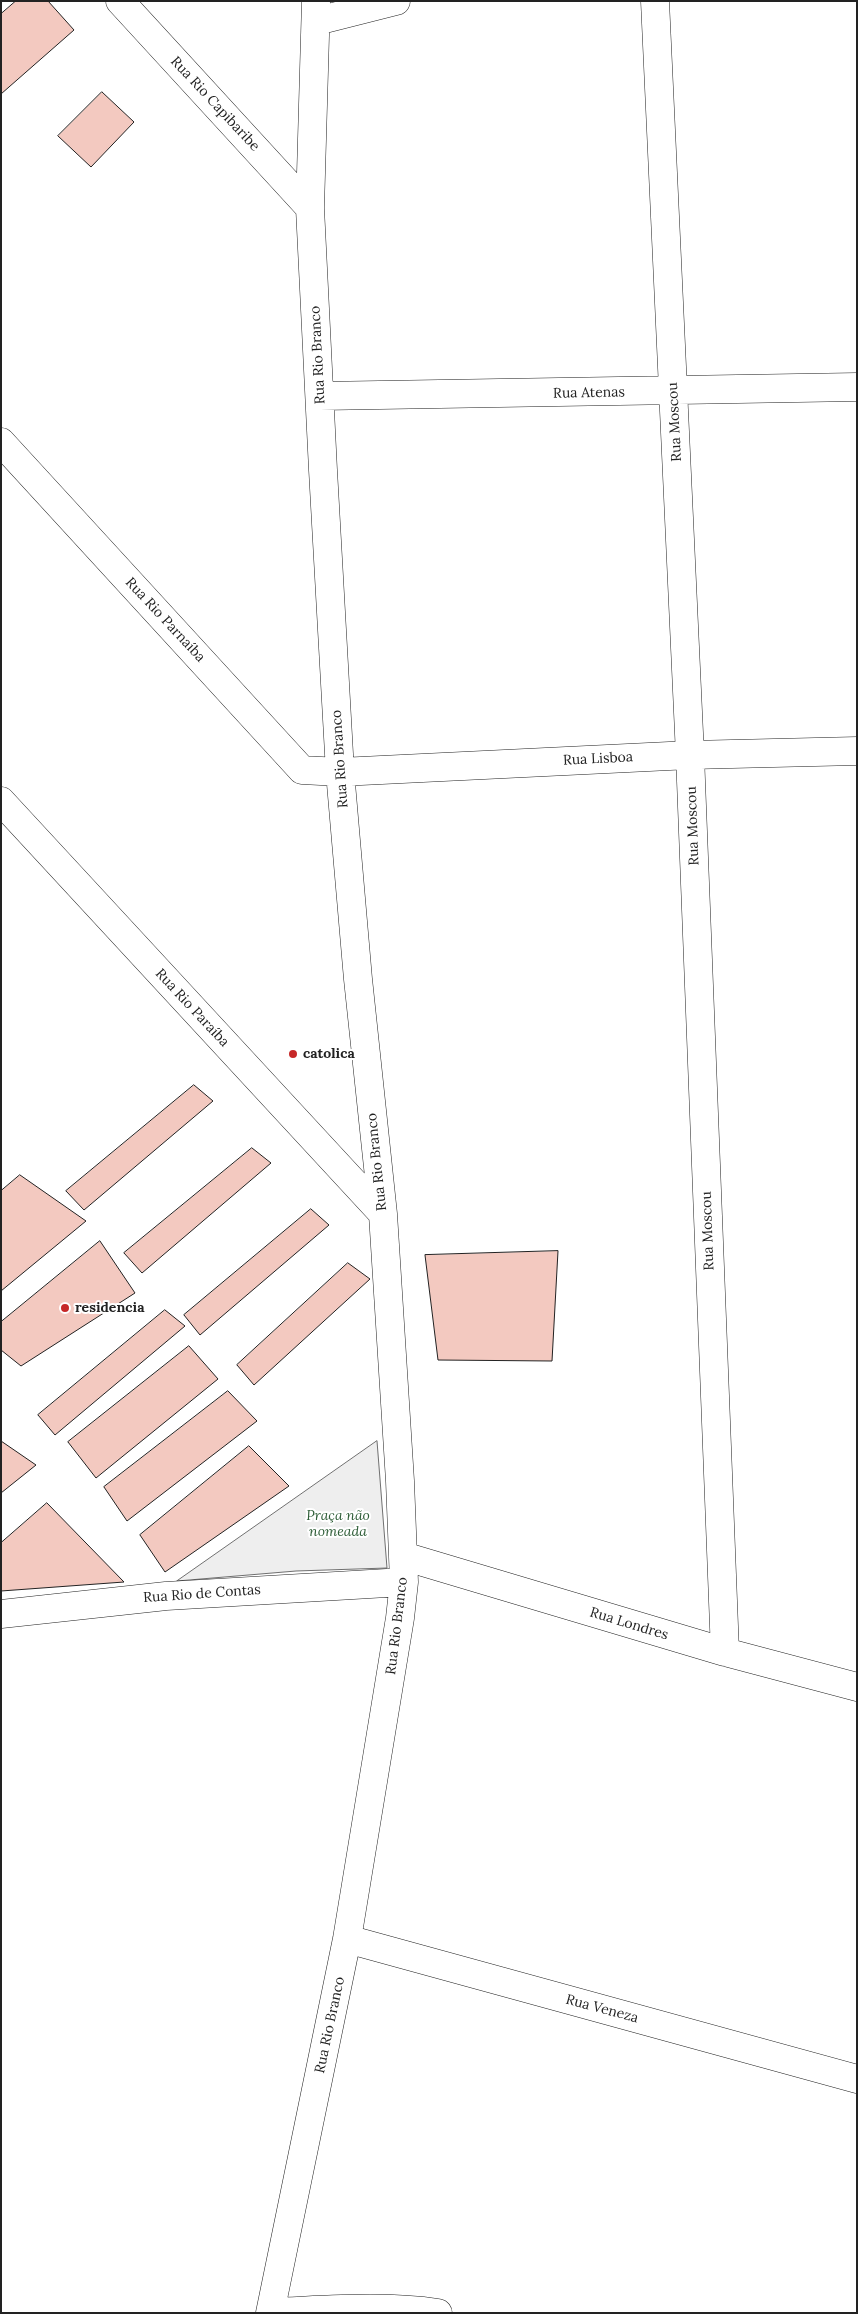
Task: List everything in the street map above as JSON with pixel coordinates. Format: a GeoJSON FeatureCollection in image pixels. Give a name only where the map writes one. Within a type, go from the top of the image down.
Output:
{"type":"FeatureCollection","features":[{"type":"Feature","properties":{"kind":"street","name":"Rua Rio Capibaribe"},"geometry":{"type":"LineString","coordinates":[[120,1],[310,208]]}},
{"type":"Feature","properties":{"kind":"street"},"geometry":{"type":"LineString","coordinates":[[316,11],[396,1]]}},
{"type":"Feature","properties":{"kind":"street","name":"Rua Moscou"},"geometry":{"type":"LineString","coordinates":[[654,1],[690,755],[725,1652]]}},
{"type":"Feature","properties":{"kind":"street","name":"Rua Rio Branco"},"geometry":{"type":"LineString","coordinates":[[271,2312],[347,1939],[400,1618],[403,1569],[400,1481],[383,1214],[358,979],[340,772],[310,208],[316,11]]}},
{"type":"Feature","properties":{"kind":"street","name":"Rua Atenas"},"geometry":{"type":"LineString","coordinates":[[320,396],[673,391],[857,386]]}},
{"type":"Feature","properties":{"kind":"street","name":"Rua Rio Parnaíba"},"geometry":{"type":"LineString","coordinates":[[1,442],[302,770],[340,772]]}},
{"type":"Feature","properties":{"kind":"street","name":"Rua Lisboa"},"geometry":{"type":"LineString","coordinates":[[340,772],[690,755],[857,751]]}},
{"type":"Feature","properties":{"kind":"street","name":"Rua Rio Paraíba"},"geometry":{"type":"LineString","coordinates":[[1,800],[383,1214]]}},
{"type":"Feature","properties":{"kind":"street","name":"Rua Londres"},"geometry":{"type":"LineString","coordinates":[[403,1569],[857,1687]]}},
{"type":"Feature","properties":{"kind":"street","name":"Rua Rio de Contas"},"geometry":{"type":"LineString","coordinates":[[1,1614],[403,1569]]}},
{"type":"Feature","properties":{"kind":"street","name":"Rua Veneza"},"geometry":{"type":"LineString","coordinates":[[347,1939],[857,2079]]}},
{"type":"Feature","properties":{"kind":"street"},"geometry":{"type":"LineString","coordinates":[[271,2312],[364,2308],[414,2309],[438,2313]]}},
{"type":"Feature","properties":{"kind":"green space","name":"Praça não nomeada"},"geometry":{"type":"Polygon","coordinates":[[[377,1441],[387,1568],[296,1571],[177,1581],[377,1441]]]}},
{"type":"Feature","properties":{"kind":"building"},"geometry":{"type":"Polygon","coordinates":[[[16,1],[48,1],[74,30],[1,94],[1,14],[16,1]]]}},
{"type":"Feature","properties":{"kind":"building"},"geometry":{"type":"Polygon","coordinates":[[[102,92],[134,122],[91,167],[58,136],[102,92]]]}},
{"type":"Feature","properties":{"kind":"building"},"geometry":{"type":"Polygon","coordinates":[[[194,1085],[213,1101],[84,1210],[66,1191],[194,1085]]]}},
{"type":"Feature","properties":{"kind":"building","name":"residencia"},"geometry":{"type":"Polygon","coordinates":[[[252,1148],[271,1163],[142,1273],[124,1253],[252,1148]]]}},
{"type":"Feature","properties":{"kind":"building"},"geometry":{"type":"Polygon","coordinates":[[[20,1175],[86,1221],[1,1291],[1,1191],[20,1175]]]}},
{"type":"Feature","properties":{"kind":"building","name":"residencia"},"geometry":{"type":"Polygon","coordinates":[[[311,1209],[329,1225],[200,1335],[184,1315],[311,1209]]]}},
{"type":"Feature","properties":{"kind":"building","name":"residencia"},"geometry":{"type":"Polygon","coordinates":[[[100,1241],[135,1293],[21,1366],[1,1350],[1,1322],[100,1241]]]}},
{"type":"Feature","properties":{"kind":"building"},"geometry":{"type":"Polygon","coordinates":[[[558,1251],[552,1361],[438,1360],[425,1255],[558,1251]]]}},
{"type":"Feature","properties":{"kind":"building"},"geometry":{"type":"Polygon","coordinates":[[[348,1263],[370,1279],[254,1385],[237,1365],[348,1263]]]}},
{"type":"Feature","properties":{"kind":"building","name":"residencia"},"geometry":{"type":"Polygon","coordinates":[[[165,1310],[185,1326],[55,1435],[38,1415],[165,1310]]]}},
{"type":"Feature","properties":{"kind":"building"},"geometry":{"type":"Polygon","coordinates":[[[189,1346],[218,1379],[96,1478],[68,1442],[189,1346]]]}},
{"type":"Feature","properties":{"kind":"building"},"geometry":{"type":"Polygon","coordinates":[[[228,1391],[257,1421],[127,1521],[104,1487],[228,1391]]]}},
{"type":"Feature","properties":{"kind":"building"},"geometry":{"type":"Polygon","coordinates":[[[1,1441],[36,1465],[1,1493],[1,1441]]]}},
{"type":"Feature","properties":{"kind":"building"},"geometry":{"type":"Polygon","coordinates":[[[249,1446],[289,1486],[165,1572],[140,1535],[249,1446]]]}},
{"type":"Feature","properties":{"kind":"building"},"geometry":{"type":"Polygon","coordinates":[[[47,1503],[124,1582],[1,1591],[1,1543],[47,1503]]]}},
{"type":"Feature","properties":{"kind":"place","name":"catolica"},"geometry":{"type":"Point","coordinates":[293,1054]}},
{"type":"Feature","properties":{"kind":"place","name":"residencia"},"geometry":{"type":"Point","coordinates":[65,1308]}}]}
